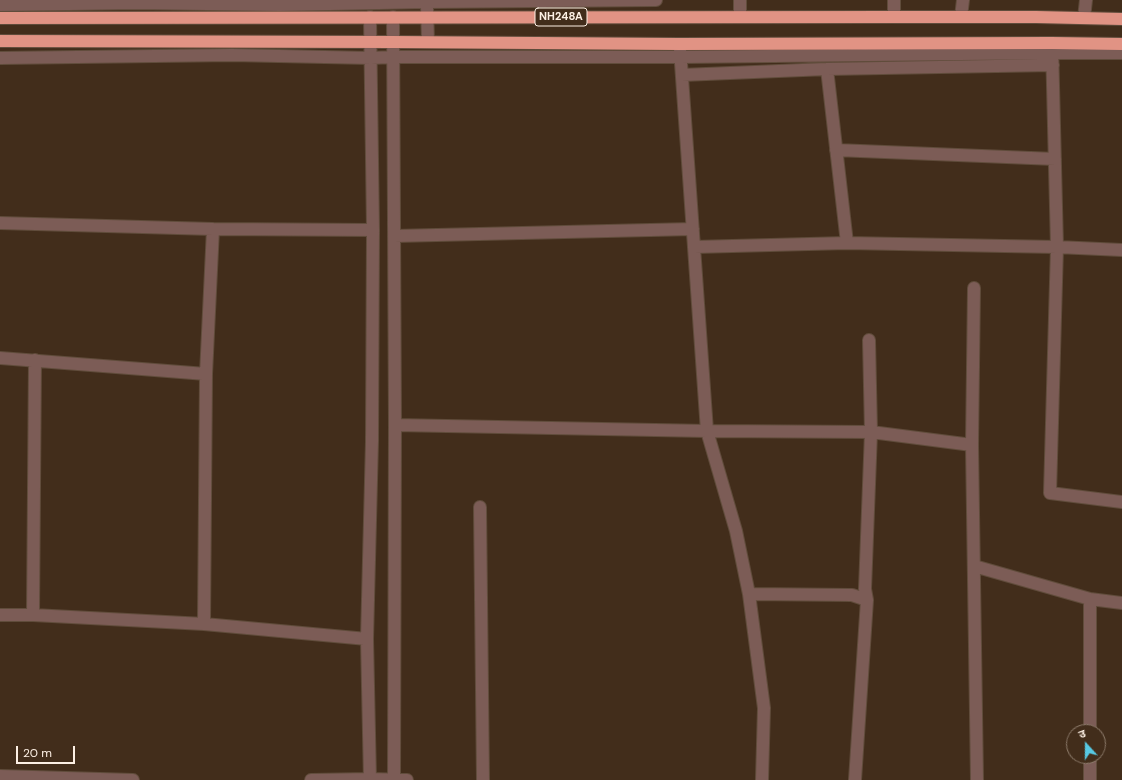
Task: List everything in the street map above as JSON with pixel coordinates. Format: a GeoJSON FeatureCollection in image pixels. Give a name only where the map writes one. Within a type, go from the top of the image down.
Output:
{"type":"FeatureCollection","features":[{"type":"Feature","properties":{"kind":"highway","name":"NH248A"},"geometry":{"type":"LineString","coordinates":[[0,18],[894,17],[1122,19]]}},
{"type":"Feature","properties":{"kind":"highway","name":"NH248A"},"geometry":{"type":"LineString","coordinates":[[0,41],[428,42],[1052,48],[1122,44]]}},
{"type":"Feature","properties":{"kind":"street"},"geometry":{"type":"LineString","coordinates":[[0,6],[46,2],[281,3],[656,0]]}},
{"type":"Feature","properties":{"kind":"street"},"geometry":{"type":"LineString","coordinates":[[740,0],[740,17]]}},
{"type":"Feature","properties":{"kind":"street"},"geometry":{"type":"LineString","coordinates":[[894,0],[894,17]]}},
{"type":"Feature","properties":{"kind":"street"},"geometry":{"type":"LineString","coordinates":[[961,18],[963,0]]}},
{"type":"Feature","properties":{"kind":"street"},"geometry":{"type":"LineString","coordinates":[[1084,18],[1086,0]]}},
{"type":"Feature","properties":{"kind":"street"},"geometry":{"type":"LineString","coordinates":[[427,1],[428,42]]}},
{"type":"Feature","properties":{"kind":"street"},"geometry":{"type":"LineString","coordinates":[[561,17],[562,1]]}},
{"type":"Feature","properties":{"kind":"street"},"geometry":{"type":"LineString","coordinates":[[136,2],[136,18]]}},
{"type":"Feature","properties":{"kind":"street"},"geometry":{"type":"LineString","coordinates":[[280,18],[281,3]]}},
{"type":"Feature","properties":{"kind":"street"},"geometry":{"type":"LineString","coordinates":[[370,17],[373,230],[372,442],[367,639],[370,779]]}},
{"type":"Feature","properties":{"kind":"street"},"geometry":{"type":"LineString","coordinates":[[393,17],[395,425],[394,780]]}},
{"type":"Feature","properties":{"kind":"street"},"geometry":{"type":"LineString","coordinates":[[679,44],[707,431],[736,531],[749,594],[764,708],[762,780]]}},
{"type":"Feature","properties":{"kind":"street"},"geometry":{"type":"LineString","coordinates":[[0,58],[232,55],[370,58],[680,57],[1052,48],[1122,53]]}},
{"type":"Feature","properties":{"kind":"street"},"geometry":{"type":"LineString","coordinates":[[1052,48],[1056,247],[1050,493],[1122,502]]}},
{"type":"Feature","properties":{"kind":"street"},"geometry":{"type":"LineString","coordinates":[[682,75],[827,69],[1053,65]]}},
{"type":"Feature","properties":{"kind":"street"},"geometry":{"type":"LineString","coordinates":[[827,69],[847,243]]}},
{"type":"Feature","properties":{"kind":"street"},"geometry":{"type":"LineString","coordinates":[[836,150],[1055,159]]}},
{"type":"Feature","properties":{"kind":"street"},"geometry":{"type":"LineString","coordinates":[[0,224],[214,229],[373,230]]}},
{"type":"Feature","properties":{"kind":"street"},"geometry":{"type":"LineString","coordinates":[[204,624],[206,374],[214,229]]}},
{"type":"Feature","properties":{"kind":"street"},"geometry":{"type":"LineString","coordinates":[[394,236],[693,229]]}},
{"type":"Feature","properties":{"kind":"street"},"geometry":{"type":"LineString","coordinates":[[694,247],[847,243],[1056,247],[1122,250]]}},
{"type":"Feature","properties":{"kind":"street"},"geometry":{"type":"LineString","coordinates":[[974,288],[972,446],[977,780]]}},
{"type":"Feature","properties":{"kind":"street"},"geometry":{"type":"LineString","coordinates":[[855,780],[867,600],[865,590],[871,432],[869,340]]}},
{"type":"Feature","properties":{"kind":"street"},"geometry":{"type":"LineString","coordinates":[[0,358],[206,374]]}},
{"type":"Feature","properties":{"kind":"street"},"geometry":{"type":"LineString","coordinates":[[33,615],[35,360]]}},
{"type":"Feature","properties":{"kind":"street"},"geometry":{"type":"LineString","coordinates":[[395,425],[707,431],[871,432],[972,446]]}},
{"type":"Feature","properties":{"kind":"street"},"geometry":{"type":"LineString","coordinates":[[480,507],[483,780]]}},
{"type":"Feature","properties":{"kind":"street"},"geometry":{"type":"LineString","coordinates":[[974,566],[1090,599],[1122,603]]}},
{"type":"Feature","properties":{"kind":"street"},"geometry":{"type":"LineString","coordinates":[[749,594],[852,595],[867,600]]}},
{"type":"Feature","properties":{"kind":"street"},"geometry":{"type":"LineString","coordinates":[[1090,599],[1090,724]]}},
{"type":"Feature","properties":{"kind":"street"},"geometry":{"type":"LineString","coordinates":[[0,615],[33,615],[204,624],[367,639]]}},
{"type":"Feature","properties":{"kind":"street"},"geometry":{"type":"LineString","coordinates":[[1090,764],[1090,780]]}},
{"type":"Feature","properties":{"kind":"street"},"geometry":{"type":"LineString","coordinates":[[0,776],[133,780]]}},
{"type":"Feature","properties":{"kind":"street"},"geometry":{"type":"LineString","coordinates":[[311,780],[407,780]]}}]}
